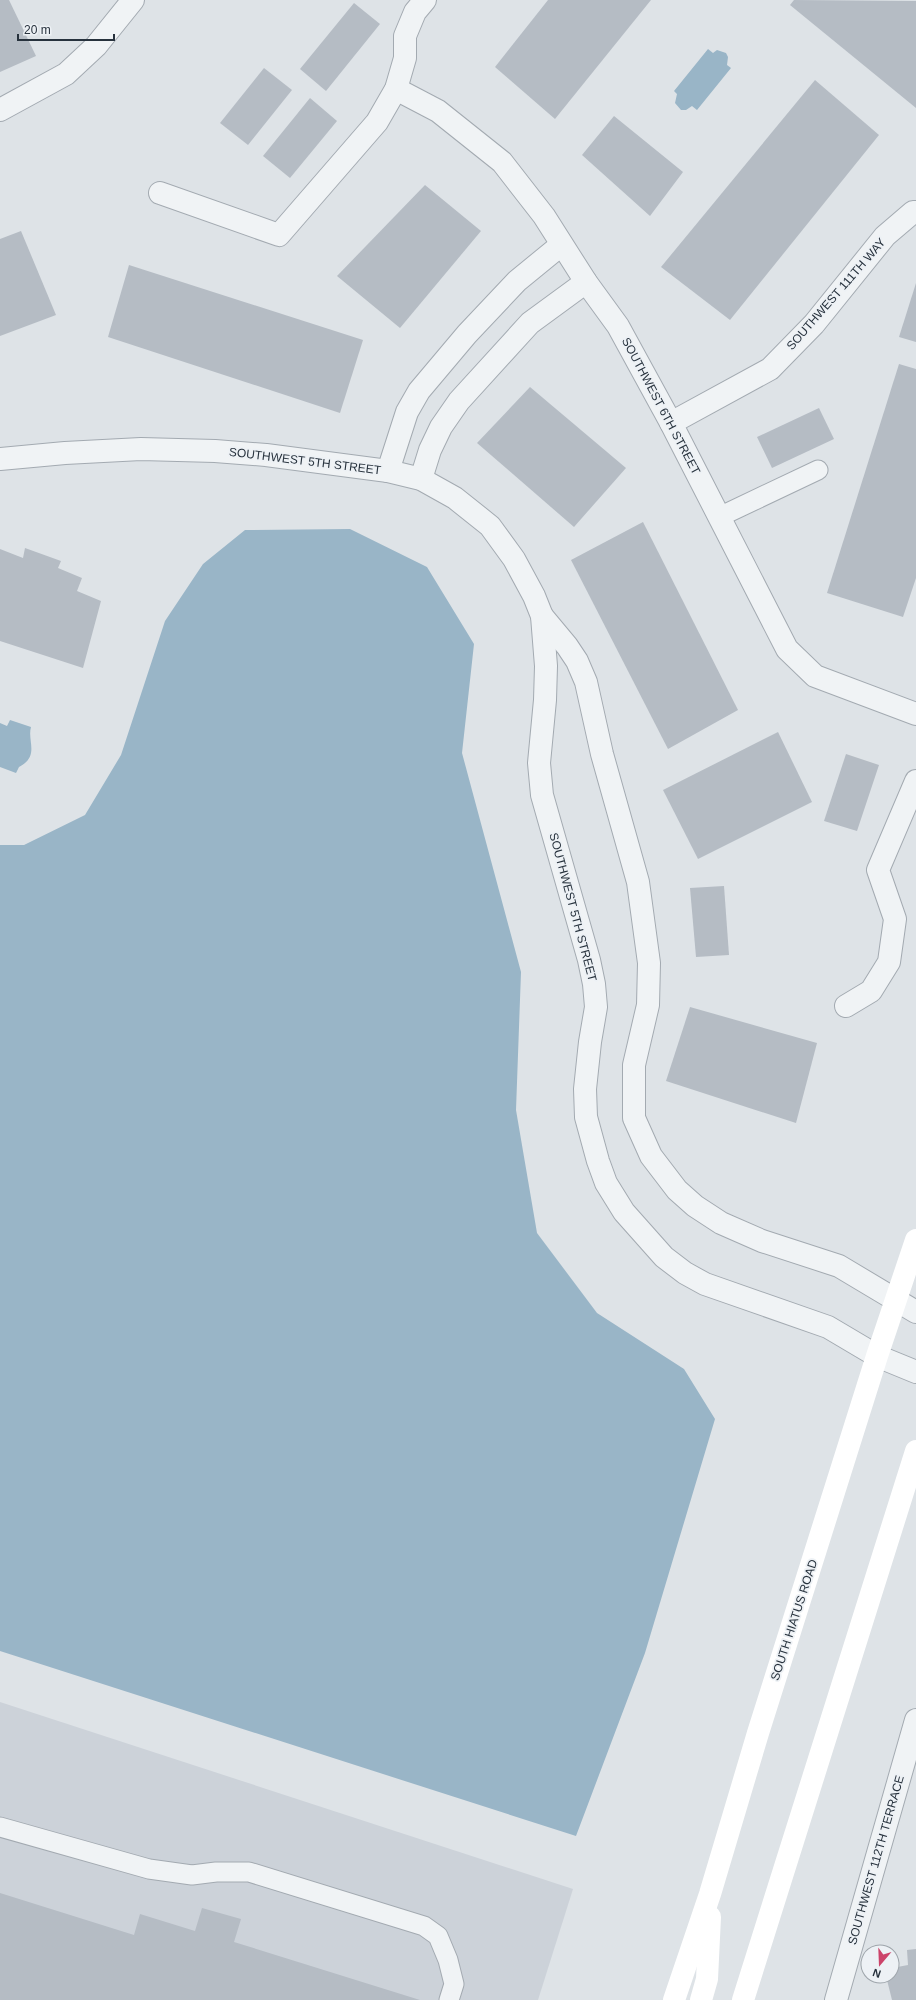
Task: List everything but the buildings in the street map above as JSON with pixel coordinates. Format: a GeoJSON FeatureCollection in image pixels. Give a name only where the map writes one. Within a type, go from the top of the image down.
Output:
{"type":"FeatureCollection","features":[{"type":"Feature","properties":{"kind":"main road","name":"SOUTH HIATUS ROAD"},"geometry":{"type":"LineString","coordinates":[[674,2000],[710,1894],[760,1726],[877,1356],[897,1301],[916,1240]]}},
{"type":"Feature","properties":{"kind":"main road"},"geometry":{"type":"LineString","coordinates":[[743,2000],[916,1451]]}},
{"type":"Feature","properties":{"kind":"main road"},"geometry":{"type":"LineString","coordinates":[[701,2000],[707,1979],[710,1894]]}},
{"type":"Feature","properties":{"kind":"street"},"geometry":{"type":"LineString","coordinates":[[0,110],[66,74],[96,46],[132,0]]}},
{"type":"Feature","properties":{"kind":"street"},"geometry":{"type":"LineString","coordinates":[[160,193],[279,235],[376,122],[396,89],[405,58],[405,36],[415,12],[425,0]]}},
{"type":"Feature","properties":{"kind":"street","name":"SOUTHWEST 6TH STREET"},"geometry":{"type":"LineString","coordinates":[[396,89],[438,111],[502,162],[544,216],[561,245],[618,326],[671,423],[787,649],[815,676],[916,714]]}},
{"type":"Feature","properties":{"kind":"street","name":"SOUTHWEST 111TH WAY"},"geometry":{"type":"LineString","coordinates":[[671,423],[770,369],[814,324],[885,236],[916,212]]}},
{"type":"Feature","properties":{"kind":"street"},"geometry":{"type":"LineString","coordinates":[[388,471],[407,412],[419,391],[467,334],[517,281],[561,245]]}},
{"type":"Feature","properties":{"kind":"street"},"geometry":{"type":"LineString","coordinates":[[421,479],[430,450],[441,428],[459,401],[530,323],[586,282]]}},
{"type":"Feature","properties":{"kind":"street","name":"SOUTHWEST 5TH STREET"},"geometry":{"type":"LineString","coordinates":[[0,459],[65,453],[141,450],[215,451],[266,455],[388,471],[421,479],[454,498],[490,526],[514,559],[534,596],[542,616],[546,666],[545,700],[539,763],[542,795],[594,984],[596,1007],[590,1042],[585,1089],[586,1117],[598,1161],[606,1183],[624,1212],[643,1236],[664,1257],[685,1273],[705,1284],[828,1327],[877,1356],[916,1372]]}},
{"type":"Feature","properties":{"kind":"street","name":"SOUTHWEST 5TH STREET"},"geometry":{"type":"LineString","coordinates":[[542,616],[568,646],[577,661],[586,682],[602,754],[638,882],[649,963],[648,1005],[634,1065],[634,1118],[651,1156],[677,1190],[695,1206],[721,1223],[762,1241],[839,1266],[916,1312]]}},
{"type":"Feature","properties":{"kind":"street"},"geometry":{"type":"LineString","coordinates":[[846,1006],[871,991],[889,962],[895,918],[878,870],[916,781]]}},
{"type":"Feature","properties":{"kind":"street","name":"SOUTHWEST 112TH TERRACE"},"geometry":{"type":"LineString","coordinates":[[836,2000],[916,1720]]}},
{"type":"Feature","properties":{"kind":"lane"},"geometry":{"type":"LineString","coordinates":[[719,517],[818,470]]}},
{"type":"Feature","properties":{"kind":"lane"},"geometry":{"type":"LineString","coordinates":[[0,1827],[163,1872],[192,1875],[216,1872],[249,1872],[424,1926],[438,1936],[448,1960],[454,1984],[449,2000]]}},
{"type":"Feature","properties":{"kind":"shaded area"},"geometry":{"type":"Polygon","coordinates":[[[0,1702],[573,1889],[538,2000],[0,2000],[0,1702]]]}},
{"type":"Feature","properties":{"kind":"water"},"geometry":{"type":"Polygon","coordinates":[[[708,49],[713,53],[717,50],[726,53],[728,57],[727,65],[731,68],[697,110],[692,106],[686,110],[681,110],[675,103],[677,94],[674,91],[708,49]]]}},
{"type":"Feature","properties":{"kind":"water"},"geometry":{"type":"Polygon","coordinates":[[[350,529],[427,567],[474,644],[462,753],[521,972],[516,1110],[537,1233],[597,1313],[684,1369],[715,1419],[645,1653],[576,1836],[0,1651],[0,845],[24,845],[85,815],[121,755],[165,621],[203,564],[245,530],[350,529]]]}},
{"type":"Feature","properties":{"kind":"water"},"geometry":{"type":"Polygon","coordinates":[[[10,720],[31,727],[31,753],[29,758],[19,767],[16,773],[0,767],[0,723],[7,726],[10,720]]]}}]}
